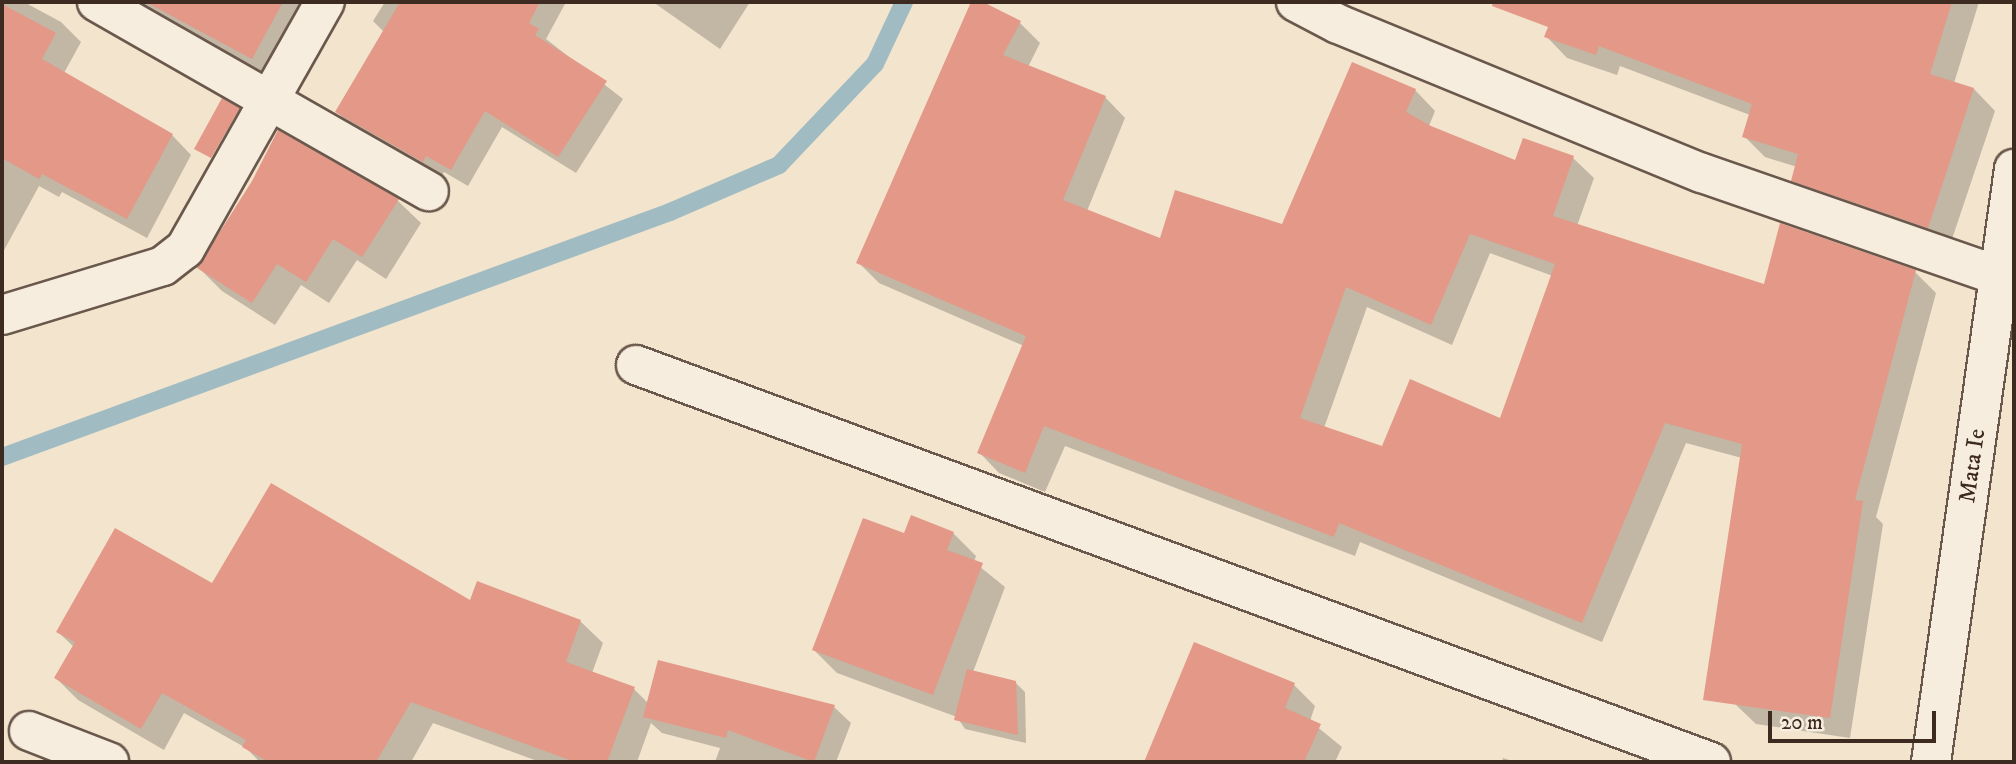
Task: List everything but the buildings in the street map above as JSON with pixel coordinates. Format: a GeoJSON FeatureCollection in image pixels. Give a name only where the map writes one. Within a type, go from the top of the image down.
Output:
{"type":"FeatureCollection","features":[{"type":"Feature","properties":{"kind":"street"},"geometry":{"type":"LineString","coordinates":[[97,2],[269,97],[429,191]]}},
{"type":"Feature","properties":{"kind":"street"},"geometry":{"type":"LineString","coordinates":[[2,315],[163,266],[186,249],[269,97],[325,2]]}},
{"type":"Feature","properties":{"kind":"street"},"geometry":{"type":"LineString","coordinates":[[1296,2],[1338,24],[1702,173],[2007,279]]}},
{"type":"Feature","properties":{"kind":"street","name":"Mata Ie"},"geometry":{"type":"LineString","coordinates":[[1931,762],[2007,279],[2014,169]]}},
{"type":"Feature","properties":{"kind":"street"},"geometry":{"type":"LineString","coordinates":[[636,365],[1711,762]]}},
{"type":"Feature","properties":{"kind":"street"},"geometry":{"type":"LineString","coordinates":[[29,731],[109,762]]}},
{"type":"Feature","properties":{"kind":"waterway"},"geometry":{"type":"LineString","coordinates":[[2,457],[670,212],[779,165],[875,64],[904,2]]}}]}
